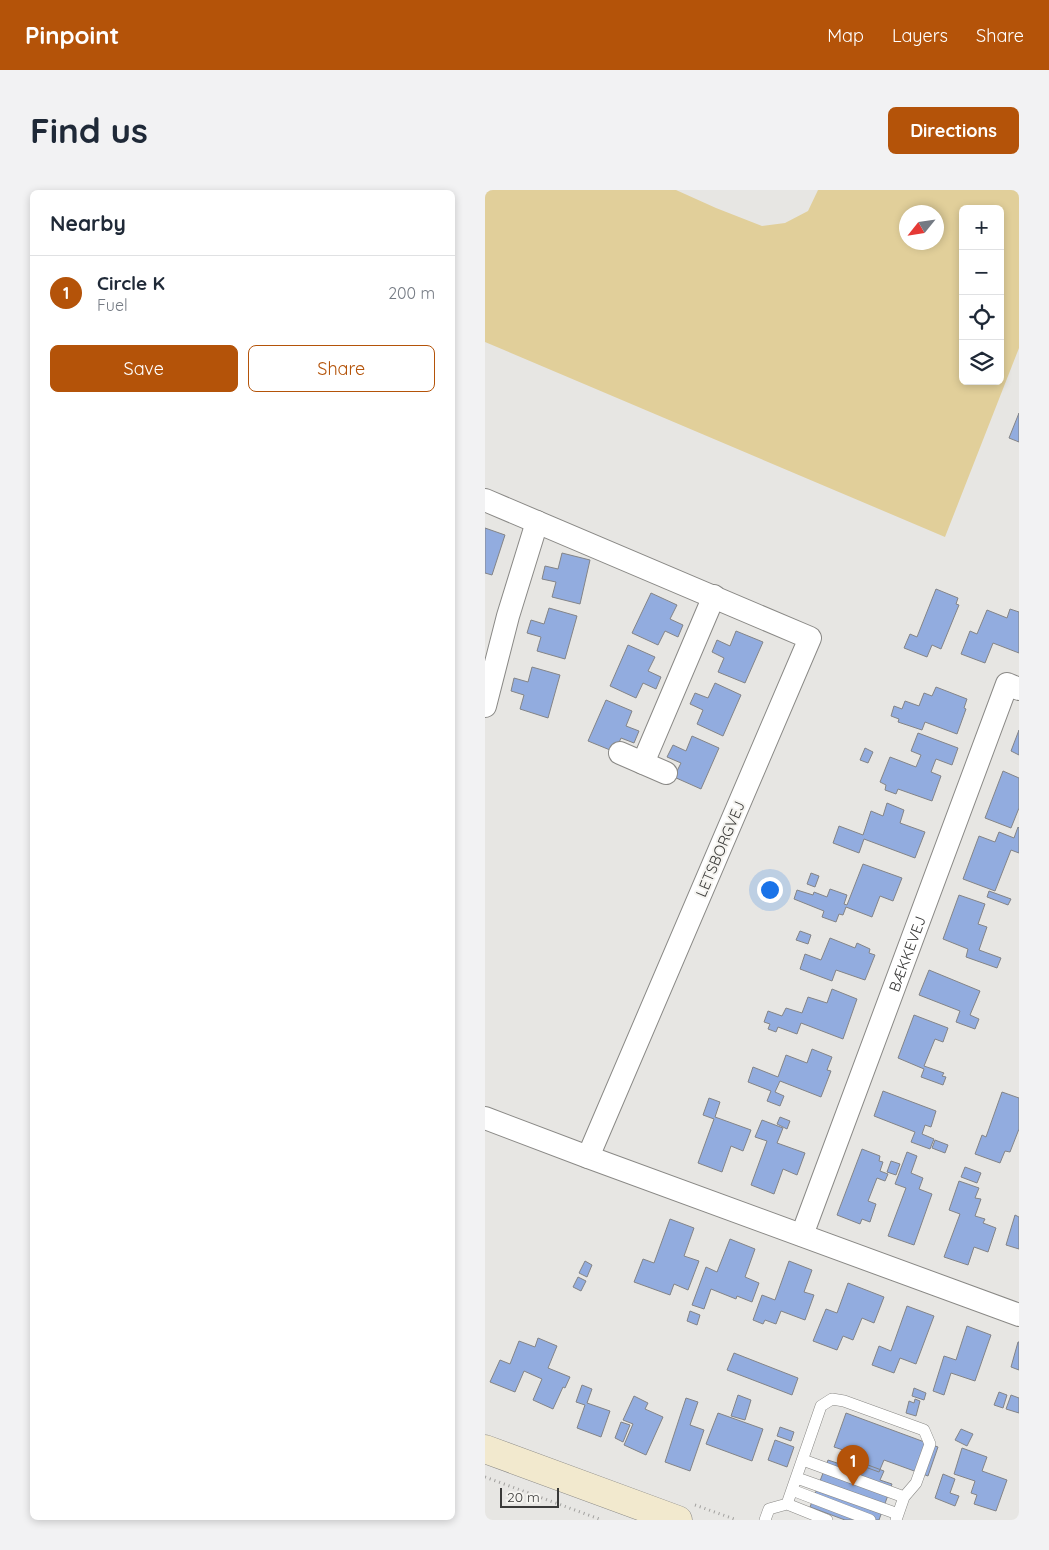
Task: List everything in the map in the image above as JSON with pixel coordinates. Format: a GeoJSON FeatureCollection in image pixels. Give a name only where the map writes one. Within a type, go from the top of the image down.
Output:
{"type":"FeatureCollection","features":[{"type":"Feature","properties":{"kind":"street","name":"LETSBORGVEJ"},"geometry":{"type":"LineString","coordinates":[[485,500],[810,638],[588,1157]]}},
{"type":"Feature","properties":{"kind":"street"},"geometry":{"type":"LineString","coordinates":[[485,706],[508,616],[537,522]]}},
{"type":"Feature","properties":{"kind":"street"},"geometry":{"type":"LineString","coordinates":[[643,763],[713,596]]}},
{"type":"Feature","properties":{"kind":"street","name":"BÆKKEVEJ"},"geometry":{"type":"LineString","coordinates":[[801,1235],[1007,684],[1019,689]]}},
{"type":"Feature","properties":{"kind":"street"},"geometry":{"type":"LineString","coordinates":[[620,753],[665,773]]}},
{"type":"Feature","properties":{"kind":"street"},"geometry":{"type":"LineString","coordinates":[[485,1118],[1019,1315]]}},
{"type":"Feature","properties":{"kind":"street"},"geometry":{"type":"LineString","coordinates":[[485,1449],[678,1520]]}},
{"type":"Feature","properties":{"kind":"lane"},"geometry":{"type":"LineString","coordinates":[[787,1504],[821,1406],[832,1399],[845,1401],[924,1430],[930,1444],[916,1483],[904,1497],[897,1517],[797,1478]]}},
{"type":"Feature","properties":{"kind":"lane"},"geometry":{"type":"LineString","coordinates":[[803,1460],[904,1497]]}},
{"type":"Feature","properties":{"kind":"lane"},"geometry":{"type":"LineString","coordinates":[[792,1490],[870,1520]]}},
{"type":"Feature","properties":{"kind":"lane"},"geometry":{"type":"LineString","coordinates":[[765,1520],[769,1509],[787,1504],[827,1520]]}},
{"type":"Feature","properties":{"kind":"path"},"geometry":{"type":"LineString","coordinates":[[485,1476],[602,1520]]}},
{"type":"Feature","properties":{"kind":"shaded area"},"geometry":{"type":"Polygon","coordinates":[[[485,190],[676,190],[762,226],[785,223],[808,211],[818,190],[1019,190],[1019,348],[945,537],[485,342],[485,190]]]}},
{"type":"Feature","properties":{"kind":"building"},"geometry":{"type":"Polygon","coordinates":[[[1019,413],[1019,442],[1009,438],[1019,413]]]}},
{"type":"Feature","properties":{"kind":"building"},"geometry":{"type":"Polygon","coordinates":[[[485,528],[505,535],[492,575],[485,573],[485,528]]]}},
{"type":"Feature","properties":{"kind":"building"},"geometry":{"type":"Polygon","coordinates":[[[562,553],[590,560],[580,604],[552,597],[556,582],[542,579],[545,566],[558,569],[562,553]]]}},
{"type":"Feature","properties":{"kind":"building"},"geometry":{"type":"Polygon","coordinates":[[[936,589],[958,598],[956,604],[959,605],[941,649],[932,645],[927,657],[904,648],[910,634],[917,637],[936,589]]]}},
{"type":"Feature","properties":{"kind":"building"},"geometry":{"type":"Polygon","coordinates":[[[651,593],[677,605],[670,619],[683,625],[678,637],[665,631],[658,645],[632,633],[651,593]]]}},
{"type":"Feature","properties":{"kind":"building"},"geometry":{"type":"Polygon","coordinates":[[[549,608],[577,616],[565,659],[537,651],[541,637],[527,633],[531,620],[544,624],[549,608]]]}},
{"type":"Feature","properties":{"kind":"building"},"geometry":{"type":"Polygon","coordinates":[[[1010,609],[1019,612],[1019,653],[993,643],[985,663],[961,654],[970,631],[977,634],[987,610],[1007,618],[1010,609]]]}},
{"type":"Feature","properties":{"kind":"building"},"geometry":{"type":"Polygon","coordinates":[[[736,631],[763,642],[745,683],[718,672],[724,658],[712,652],[717,640],[730,646],[736,631]]]}},
{"type":"Feature","properties":{"kind":"building"},"geometry":{"type":"Polygon","coordinates":[[[628,645],[655,657],[648,671],[661,677],[656,689],[643,683],[636,698],[610,686],[628,645]]]}},
{"type":"Feature","properties":{"kind":"building"},"geometry":{"type":"Polygon","coordinates":[[[532,667],[560,675],[548,718],[520,709],[524,695],[511,691],[514,678],[528,682],[532,667]]]}},
{"type":"Feature","properties":{"kind":"building"},"geometry":{"type":"Polygon","coordinates":[[[715,683],[741,695],[723,736],[697,724],[703,710],[690,704],[695,693],[708,698],[715,683]]]}},
{"type":"Feature","properties":{"kind":"building"},"geometry":{"type":"Polygon","coordinates":[[[936,687],[967,699],[964,708],[966,709],[957,734],[925,722],[922,730],[898,722],[899,719],[891,716],[894,706],[902,709],[905,701],[919,706],[924,693],[932,696],[936,687]]]}},
{"type":"Feature","properties":{"kind":"building"},"geometry":{"type":"Polygon","coordinates":[[[606,700],[632,711],[626,726],[639,731],[634,743],[621,738],[615,752],[588,741],[606,700]]]}},
{"type":"Feature","properties":{"kind":"building"},"geometry":{"type":"Polygon","coordinates":[[[1019,730],[1019,755],[1011,751],[1019,730]]]}},
{"type":"Feature","properties":{"kind":"building"},"geometry":{"type":"Polygon","coordinates":[[[918,733],[958,748],[952,765],[936,759],[931,772],[941,776],[932,801],[898,789],[896,794],[885,790],[886,785],[880,782],[890,757],[916,767],[921,755],[911,751],[918,733]]]}},
{"type":"Feature","properties":{"kind":"building"},"geometry":{"type":"Polygon","coordinates":[[[692,736],[719,748],[701,789],[674,777],[681,763],[667,757],[673,745],[686,751],[692,736]]]}},
{"type":"Feature","properties":{"kind":"building"},"geometry":{"type":"Polygon","coordinates":[[[865,748],[873,752],[868,763],[860,760],[865,748]]]}},
{"type":"Feature","properties":{"kind":"building"},"geometry":{"type":"Polygon","coordinates":[[[1003,771],[1019,778],[1019,808],[1011,828],[985,818],[1003,771]]]}},
{"type":"Feature","properties":{"kind":"building"},"geometry":{"type":"Polygon","coordinates":[[[887,803],[904,810],[900,823],[925,832],[915,858],[864,839],[859,853],[833,843],[839,826],[863,835],[871,811],[883,816],[887,803]]]}},
{"type":"Feature","properties":{"kind":"building"},"geometry":{"type":"Polygon","coordinates":[[[1018,827],[1019,853],[1011,850],[995,891],[963,879],[979,836],[995,842],[999,832],[1014,838],[1018,827]]]}},
{"type":"Feature","properties":{"kind":"building"},"geometry":{"type":"Polygon","coordinates":[[[863,864],[902,878],[893,901],[880,896],[872,917],[846,907],[843,915],[839,914],[836,922],[822,917],[824,911],[794,899],[797,890],[813,895],[814,892],[827,897],[830,889],[847,895],[844,904],[847,905],[863,864]]]}},
{"type":"Feature","properties":{"kind":"building"},"geometry":{"type":"Polygon","coordinates":[[[811,873],[819,876],[815,887],[807,884],[811,873]]]}},
{"type":"Feature","properties":{"kind":"building"},"geometry":{"type":"Polygon","coordinates":[[[989,891],[1011,899],[1008,905],[987,897],[989,891]]]}},
{"type":"Feature","properties":{"kind":"building"},"geometry":{"type":"Polygon","coordinates":[[[959,895],[985,904],[978,924],[987,927],[979,950],[1001,958],[997,968],[966,957],[968,949],[943,939],[959,895]]]}},
{"type":"Feature","properties":{"kind":"building"},"geometry":{"type":"Polygon","coordinates":[[[800,931],[811,935],[808,944],[796,940],[800,931]]]}},
{"type":"Feature","properties":{"kind":"building"},"geometry":{"type":"Polygon","coordinates":[[[830,938],[855,948],[857,943],[870,949],[869,953],[875,955],[865,980],[836,970],[832,981],[800,969],[805,954],[821,960],[830,938]]]}},
{"type":"Feature","properties":{"kind":"building"},"geometry":{"type":"Polygon","coordinates":[[[929,970],[980,991],[970,1015],[979,1019],[975,1029],[956,1022],[960,1011],[919,995],[929,970]]]}},
{"type":"Feature","properties":{"kind":"building"},"geometry":{"type":"Polygon","coordinates":[[[832,989],[857,999],[843,1039],[801,1023],[797,1034],[778,1027],[776,1032],[768,1029],[770,1024],[764,1022],[768,1011],[782,1016],[786,1008],[802,1013],[808,997],[827,1003],[832,989]]]}},
{"type":"Feature","properties":{"kind":"building"},"geometry":{"type":"Polygon","coordinates":[[[914,1015],[948,1028],[943,1042],[935,1039],[924,1066],[944,1073],[942,1076],[946,1077],[943,1085],[921,1077],[924,1069],[898,1058],[914,1015]]]}},
{"type":"Feature","properties":{"kind":"building"},"geometry":{"type":"Polygon","coordinates":[[[812,1049],[832,1057],[827,1070],[831,1071],[821,1097],[780,1081],[775,1092],[784,1096],[780,1106],[767,1101],[771,1091],[748,1082],[753,1067],[778,1077],[786,1055],[807,1063],[812,1049]]]}},
{"type":"Feature","properties":{"kind":"building"},"geometry":{"type":"Polygon","coordinates":[[[883,1091],[936,1111],[931,1127],[925,1125],[922,1134],[934,1139],[930,1149],[911,1142],[915,1132],[874,1116],[883,1091]]]}},
{"type":"Feature","properties":{"kind":"building"},"geometry":{"type":"Polygon","coordinates":[[[1002,1092],[1019,1098],[1019,1129],[1010,1152],[1005,1151],[1000,1163],[975,1154],[982,1135],[986,1137],[1002,1092]]]}},
{"type":"Feature","properties":{"kind":"building"},"geometry":{"type":"Polygon","coordinates":[[[709,1098],[720,1102],[715,1117],[751,1130],[743,1151],[731,1146],[722,1172],[698,1163],[714,1119],[703,1115],[709,1098]]]}},
{"type":"Feature","properties":{"kind":"building"},"geometry":{"type":"Polygon","coordinates":[[[780,1117],[790,1121],[787,1129],[777,1124],[780,1117]]]}},
{"type":"Feature","properties":{"kind":"building"},"geometry":{"type":"Polygon","coordinates":[[[762,1120],[783,1128],[777,1143],[805,1153],[797,1175],[783,1169],[774,1194],[751,1185],[767,1141],[755,1137],[762,1120]]]}},
{"type":"Feature","properties":{"kind":"building"},"geometry":{"type":"Polygon","coordinates":[[[935,1140],[948,1145],[945,1153],[932,1148],[935,1140]]]}},
{"type":"Feature","properties":{"kind":"building"},"geometry":{"type":"Polygon","coordinates":[[[862,1149],[880,1156],[879,1161],[883,1162],[880,1171],[888,1174],[885,1181],[877,1178],[868,1201],[876,1204],[870,1222],[862,1219],[860,1224],[837,1215],[862,1149]]]}},
{"type":"Feature","properties":{"kind":"building"},"geometry":{"type":"Polygon","coordinates":[[[907,1152],[917,1156],[911,1173],[923,1178],[919,1189],[932,1194],[914,1245],[888,1236],[906,1188],[895,1184],[907,1152]]]}},
{"type":"Feature","properties":{"kind":"building"},"geometry":{"type":"Polygon","coordinates":[[[891,1161],[900,1164],[896,1175],[887,1172],[891,1161]]]}},
{"type":"Feature","properties":{"kind":"building"},"geometry":{"type":"Polygon","coordinates":[[[965,1167],[981,1173],[977,1183],[961,1177],[965,1167]]]}},
{"type":"Feature","properties":{"kind":"building"},"geometry":{"type":"Polygon","coordinates":[[[959,1181],[979,1188],[975,1198],[981,1199],[975,1216],[985,1219],[983,1223],[996,1228],[988,1252],[974,1247],[968,1265],[944,1257],[960,1214],[949,1210],[959,1181]]]}},
{"type":"Feature","properties":{"kind":"building"},"geometry":{"type":"Polygon","coordinates":[[[1015,1215],[1019,1217],[1019,1249],[1006,1245],[1015,1215]]]}},
{"type":"Feature","properties":{"kind":"building"},"geometry":{"type":"Polygon","coordinates":[[[670,1219],[694,1228],[684,1256],[699,1261],[688,1290],[674,1284],[670,1295],[634,1282],[643,1259],[654,1263],[670,1219]]]}},
{"type":"Feature","properties":{"kind":"building"},"geometry":{"type":"Polygon","coordinates":[[[730,1239],[755,1249],[745,1277],[759,1283],[752,1302],[737,1296],[736,1299],[711,1289],[704,1309],[692,1305],[706,1267],[717,1272],[730,1239]]]}},
{"type":"Feature","properties":{"kind":"building"},"geometry":{"type":"Polygon","coordinates":[[[585,1261],[592,1265],[587,1277],[579,1273],[585,1261]]]}},
{"type":"Feature","properties":{"kind":"building"},"geometry":{"type":"Polygon","coordinates":[[[789,1261],[812,1270],[804,1292],[814,1295],[805,1320],[781,1311],[776,1324],[765,1320],[763,1324],[753,1320],[762,1295],[775,1300],[789,1261]]]}},
{"type":"Feature","properties":{"kind":"building"},"geometry":{"type":"Polygon","coordinates":[[[578,1277],[586,1281],[581,1291],[573,1287],[578,1277]]]}},
{"type":"Feature","properties":{"kind":"building"},"geometry":{"type":"Polygon","coordinates":[[[848,1283],[884,1297],[874,1323],[862,1318],[853,1340],[843,1336],[837,1350],[813,1341],[826,1309],[837,1313],[848,1283]]]}},
{"type":"Feature","properties":{"kind":"building"},"geometry":{"type":"Polygon","coordinates":[[[907,1306],[934,1316],[916,1364],[900,1358],[894,1373],[872,1365],[879,1346],[891,1351],[907,1306]]]}},
{"type":"Feature","properties":{"kind":"building"},"geometry":{"type":"Polygon","coordinates":[[[690,1311],[700,1315],[697,1325],[687,1321],[690,1311]]]}},
{"type":"Feature","properties":{"kind":"building"},"geometry":{"type":"Polygon","coordinates":[[[967,1326],[991,1335],[975,1381],[951,1373],[944,1395],[933,1391],[944,1356],[956,1360],[967,1326]]]}},
{"type":"Feature","properties":{"kind":"building"},"geometry":{"type":"Polygon","coordinates":[[[538,1338],[557,1346],[548,1368],[570,1377],[553,1409],[533,1400],[542,1379],[524,1371],[515,1392],[490,1382],[500,1360],[510,1364],[519,1341],[535,1347],[538,1338]]]}},
{"type":"Feature","properties":{"kind":"building"},"geometry":{"type":"Polygon","coordinates":[[[1019,1342],[1019,1370],[1011,1367],[1019,1342]]]}},
{"type":"Feature","properties":{"kind":"building"},"geometry":{"type":"Polygon","coordinates":[[[734,1353],[798,1378],[792,1395],[727,1370],[734,1353]]]}},
{"type":"Feature","properties":{"kind":"building"},"geometry":{"type":"Polygon","coordinates":[[[582,1385],[592,1389],[587,1403],[610,1411],[601,1437],[577,1428],[585,1405],[576,1402],[582,1385]]]}},
{"type":"Feature","properties":{"kind":"building"},"geometry":{"type":"Polygon","coordinates":[[[914,1388],[926,1393],[924,1400],[912,1396],[914,1388]]]}},
{"type":"Feature","properties":{"kind":"building"},"geometry":{"type":"Polygon","coordinates":[[[999,1392],[1007,1395],[1003,1408],[994,1405],[999,1392]]]}},
{"type":"Feature","properties":{"kind":"building"},"geometry":{"type":"Polygon","coordinates":[[[738,1395],[751,1400],[745,1420],[731,1416],[738,1395]]]}},
{"type":"Feature","properties":{"kind":"building"},"geometry":{"type":"Polygon","coordinates":[[[1011,1395],[1019,1398],[1019,1413],[1006,1409],[1011,1395]]]}},
{"type":"Feature","properties":{"kind":"building"},"geometry":{"type":"Polygon","coordinates":[[[634,1396],[648,1403],[645,1409],[663,1417],[646,1455],[624,1445],[633,1424],[623,1420],[634,1396]]]}},
{"type":"Feature","properties":{"kind":"building"},"geometry":{"type":"Polygon","coordinates":[[[686,1398],[698,1402],[690,1425],[704,1430],[690,1471],[665,1462],[686,1398]]]}},
{"type":"Feature","properties":{"kind":"building"},"geometry":{"type":"Polygon","coordinates":[[[915,1399],[920,1401],[916,1416],[906,1413],[909,1401],[914,1403],[915,1399]]]}},
{"type":"Feature","properties":{"kind":"building"},"geometry":{"type":"Polygon","coordinates":[[[718,1413],[763,1429],[752,1461],[706,1444],[718,1413]]]}},
{"type":"Feature","properties":{"kind":"building"},"geometry":{"type":"Polygon","coordinates":[[[846,1413],[938,1447],[928,1476],[884,1460],[879,1472],[843,1459],[846,1451],[834,1447],[846,1413]]]}},
{"type":"Feature","properties":{"kind":"building"},"geometry":{"type":"Polygon","coordinates":[[[621,1422],[630,1425],[623,1442],[615,1438],[621,1422]]]}},
{"type":"Feature","properties":{"kind":"building"},"geometry":{"type":"Polygon","coordinates":[[[780,1427],[794,1432],[791,1441],[777,1436],[780,1427]]]}},
{"type":"Feature","properties":{"kind":"building"},"geometry":{"type":"Polygon","coordinates":[[[961,1429],[973,1434],[967,1446],[955,1440],[961,1429]]]}},
{"type":"Feature","properties":{"kind":"building"},"geometry":{"type":"Polygon","coordinates":[[[775,1440],[794,1447],[787,1467],[768,1460],[775,1440]]]}},
{"type":"Feature","properties":{"kind":"building"},"geometry":{"type":"Polygon","coordinates":[[[962,1448],[987,1457],[982,1471],[1007,1480],[996,1511],[974,1504],[977,1495],[971,1493],[975,1481],[954,1474],[962,1448]]]}},
{"type":"Feature","properties":{"kind":"building"},"geometry":{"type":"Polygon","coordinates":[[[844,1456],[884,1471],[880,1480],[892,1484],[879,1520],[845,1520],[810,1507],[828,1460],[840,1464],[844,1456]]]}},
{"type":"Feature","properties":{"kind":"building"},"geometry":{"type":"Polygon","coordinates":[[[943,1474],[955,1479],[950,1493],[959,1496],[955,1506],[935,1498],[943,1474]]]}},
{"type":"Feature","properties":{"kind":"place","name":"Circle K"},"geometry":{"type":"Point","coordinates":[853,1486]}}]}
